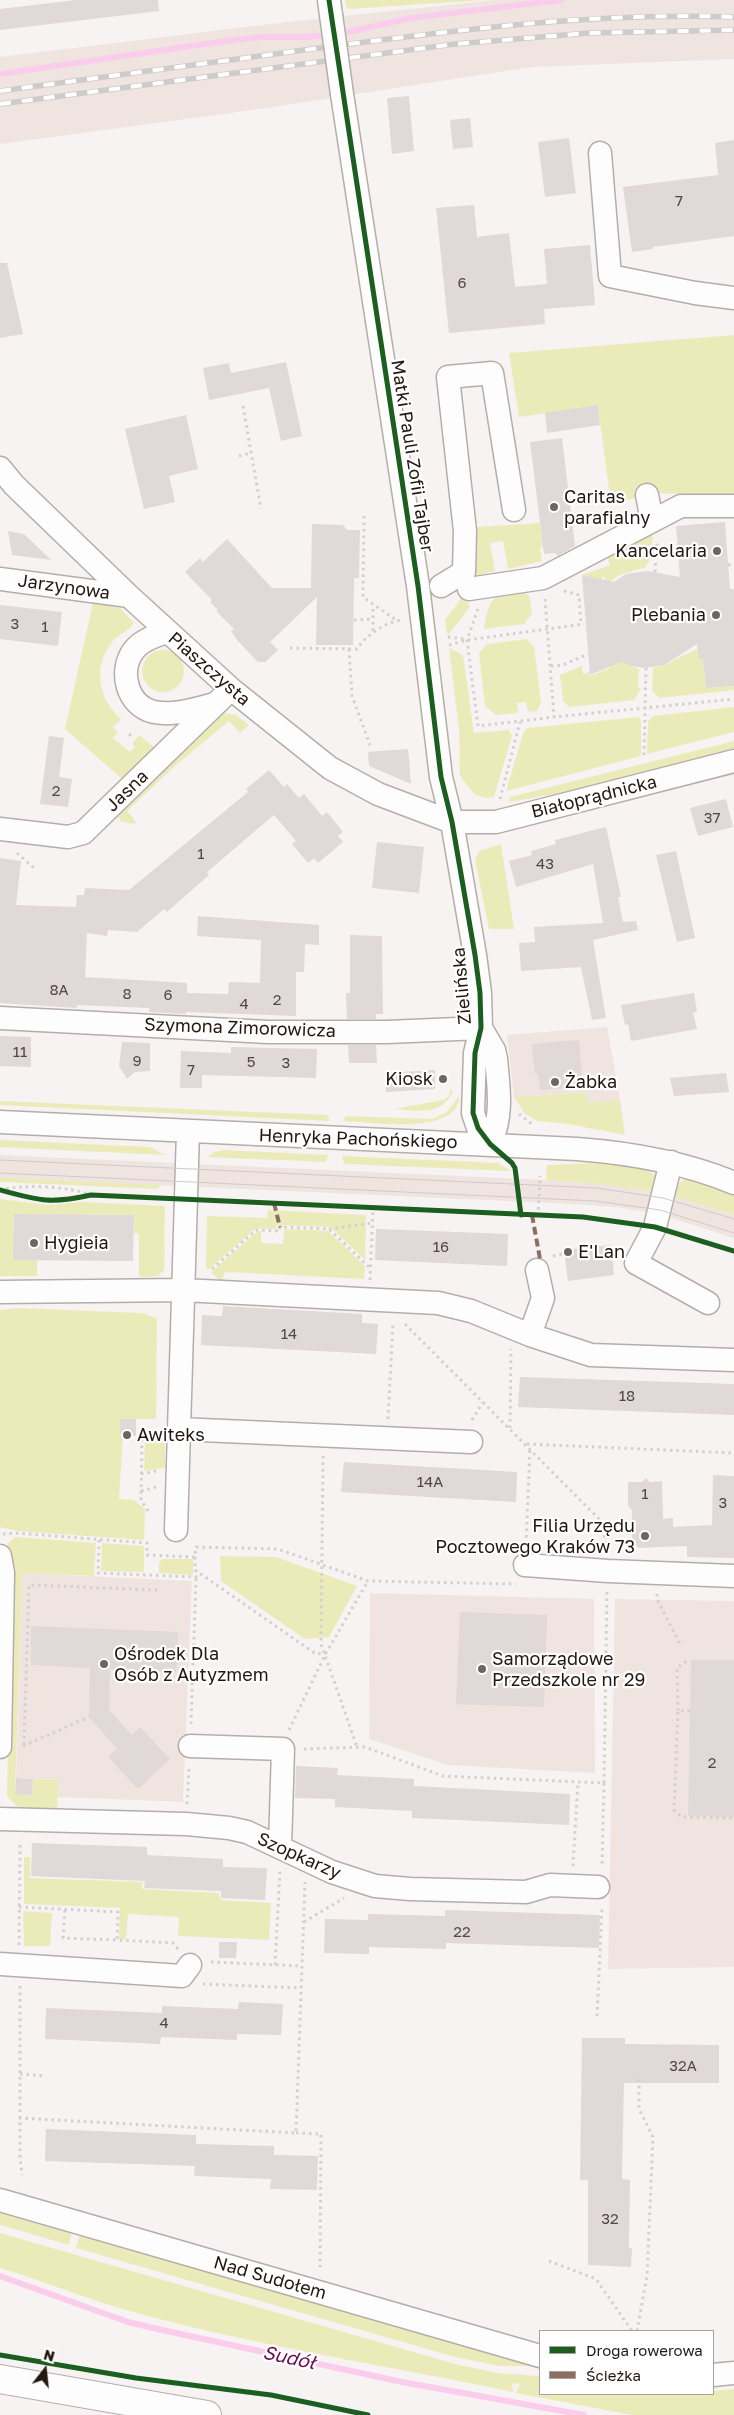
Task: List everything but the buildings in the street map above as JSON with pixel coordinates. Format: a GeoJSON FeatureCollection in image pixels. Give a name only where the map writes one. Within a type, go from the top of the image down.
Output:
{"type":"FeatureCollection","features":[{"type":"Feature","properties":{"kind":"main road"},"geometry":{"type":"LineString","coordinates":[[0,2379],[207,2415]]}},
{"type":"Feature","properties":{"kind":"street","name":"Matki Pauli Zofii Tajber"},"geometry":{"type":"LineString","coordinates":[[330,7],[418,586],[441,777],[452,822]]}},
{"type":"Feature","properties":{"kind":"street"},"geometry":{"type":"LineString","coordinates":[[600,153],[610,276],[695,293],[734,298]]}},
{"type":"Feature","properties":{"kind":"street"},"geometry":{"type":"LineString","coordinates":[[441,586],[464,572],[465,531],[448,377],[492,373],[514,510]]}},
{"type":"Feature","properties":{"kind":"street","name":"Piaszczysta"},"geometry":{"type":"LineString","coordinates":[[0,468],[14,485],[167,632],[223,697],[345,777],[378,794],[452,822]]}},
{"type":"Feature","properties":{"kind":"street"},"geometry":{"type":"LineString","coordinates":[[647,495],[652,521]]}},
{"type":"Feature","properties":{"kind":"street"},"geometry":{"type":"LineString","coordinates":[[478,588],[544,578],[682,506],[734,506]]}},
{"type":"Feature","properties":{"kind":"street","name":"Jarzynowa"},"geometry":{"type":"LineString","coordinates":[[0,579],[129,596]]}},
{"type":"Feature","properties":{"kind":"street"},"geometry":{"type":"LineString","coordinates":[[167,632],[149,638],[133,651],[126,670],[126,682],[130,695],[140,705],[152,712],[166,713],[180,712],[223,697]]}},
{"type":"Feature","properties":{"kind":"street","name":"Jasna"},"geometry":{"type":"LineString","coordinates":[[0,828],[68,837],[83,833],[223,697]]}},
{"type":"Feature","properties":{"kind":"street","name":"Białoprądnicka"},"geometry":{"type":"LineString","coordinates":[[452,822],[496,822],[734,761]]}},
{"type":"Feature","properties":{"kind":"street","name":"Zielińska"},"geometry":{"type":"LineString","coordinates":[[452,822],[480,993],[481,1028],[476,1053],[472,1113],[478,1128],[490,1144]]}},
{"type":"Feature","properties":{"kind":"street","name":"Szymona Zimorowicza"},"geometry":{"type":"LineString","coordinates":[[0,1018],[268,1032],[388,1032],[481,1028]]}},
{"type":"Feature","properties":{"kind":"street","name":"Henryka Pachońskiego"},"geometry":{"type":"LineString","coordinates":[[0,1122],[490,1144],[611,1152],[671,1162],[734,1183]]}},
{"type":"Feature","properties":{"kind":"street"},"geometry":{"type":"LineString","coordinates":[[176,1530],[188,1131]]}},
{"type":"Feature","properties":{"kind":"street"},"geometry":{"type":"LineString","coordinates":[[671,1162],[655,1227],[636,1263],[708,1303]]}},
{"type":"Feature","properties":{"kind":"street"},"geometry":{"type":"LineString","coordinates":[[530,1335],[543,1298],[537,1270]]}},
{"type":"Feature","properties":{"kind":"street"},"geometry":{"type":"LineString","coordinates":[[0,1292],[184,1282],[381,1304],[438,1303],[470,1311],[530,1335],[591,1355],[734,1360]]}},
{"type":"Feature","properties":{"kind":"street"},"geometry":{"type":"LineString","coordinates":[[179,1429],[470,1442]]}},
{"type":"Feature","properties":{"kind":"street"},"geometry":{"type":"LineString","coordinates":[[0,1546],[3,1573],[9,1748]]}},
{"type":"Feature","properties":{"kind":"street"},"geometry":{"type":"LineString","coordinates":[[525,1565],[608,1571],[734,1576]]}},
{"type":"Feature","properties":{"kind":"street"},"geometry":{"type":"LineString","coordinates":[[190,1746],[283,1749],[280,1847]]}},
{"type":"Feature","properties":{"kind":"street","name":"Szopkarzy"},"geometry":{"type":"LineString","coordinates":[[7,1819],[186,1824],[237,1830],[280,1847],[332,1872],[375,1886],[410,1889],[526,1892],[550,1885],[600,1887]]}},
{"type":"Feature","properties":{"kind":"street"},"geometry":{"type":"LineString","coordinates":[[10,1965],[182,1976],[190,1965]]}},
{"type":"Feature","properties":{"kind":"street","name":"Nad Sudołem"},"geometry":{"type":"LineString","coordinates":[[0,2200],[539,2356]]}},
{"type":"Feature","properties":{"kind":"street"},"geometry":{"type":"LineString","coordinates":[[714,2375],[734,2373]]}},
{"type":"Feature","properties":{"kind":"path"},"geometry":{"type":"LineString","coordinates":[[243,406],[260,509]]}},
{"type":"Feature","properties":{"kind":"path"},"geometry":{"type":"LineString","coordinates":[[239,456],[251,453]]}},
{"type":"Feature","properties":{"kind":"path"},"geometry":{"type":"LineString","coordinates":[[364,516],[363,597],[373,606],[396,620]]}},
{"type":"Feature","properties":{"kind":"path"},"geometry":{"type":"LineString","coordinates":[[655,572],[656,551]]}},
{"type":"Feature","properties":{"kind":"path"},"geometry":{"type":"LineString","coordinates":[[728,565],[734,564]]}},
{"type":"Feature","properties":{"kind":"path"},"geometry":{"type":"LineString","coordinates":[[544,578],[554,717]]}},
{"type":"Feature","properties":{"kind":"path"},"geometry":{"type":"LineString","coordinates":[[478,588],[467,640],[478,726],[734,699]]}},
{"type":"Feature","properties":{"kind":"path"},"geometry":{"type":"LineString","coordinates":[[449,645],[467,640],[583,624],[580,595],[576,594]]}},
{"type":"Feature","properties":{"kind":"path"},"geometry":{"type":"LineString","coordinates":[[373,606],[373,631]]}},
{"type":"Feature","properties":{"kind":"path"},"geometry":{"type":"LineString","coordinates":[[354,620],[373,619]]}},
{"type":"Feature","properties":{"kind":"path"},"geometry":{"type":"LineString","coordinates":[[290,648],[357,649],[373,631],[396,620],[403,620]]}},
{"type":"Feature","properties":{"kind":"path"},"geometry":{"type":"LineString","coordinates":[[443,633],[447,650]]}},
{"type":"Feature","properties":{"kind":"path"},"geometry":{"type":"LineString","coordinates":[[448,637],[467,640]]}},
{"type":"Feature","properties":{"kind":"path"},"geometry":{"type":"LineString","coordinates":[[349,649],[352,696],[370,745]]}},
{"type":"Feature","properties":{"kind":"path"},"geometry":{"type":"LineString","coordinates":[[551,666],[562,665],[588,654]]}},
{"type":"Feature","properties":{"kind":"path"},"geometry":{"type":"LineString","coordinates":[[644,755],[646,668]]}},
{"type":"Feature","properties":{"kind":"path"},"geometry":{"type":"LineString","coordinates":[[500,800],[520,722]]}},
{"type":"Feature","properties":{"kind":"path"},"geometry":{"type":"LineString","coordinates":[[129,734],[134,738]]}},
{"type":"Feature","properties":{"kind":"path"},"geometry":{"type":"LineString","coordinates":[[493,801],[500,800],[508,795]]}},
{"type":"Feature","properties":{"kind":"path"},"geometry":{"type":"LineString","coordinates":[[516,1111],[529,1123],[536,1125]]}},
{"type":"Feature","properties":{"kind":"path"},"geometry":{"type":"LineString","coordinates":[[538,1216],[540,1176]]}},
{"type":"Feature","properties":{"kind":"path"},"geometry":{"type":"LineString","coordinates":[[0,1190],[14,1187],[76,1190],[91,1195]]}},
{"type":"Feature","properties":{"kind":"path"},"geometry":{"type":"LineString","coordinates":[[0,1190],[17,1195]]}},
{"type":"Feature","properties":{"kind":"path"},"geometry":{"type":"LineString","coordinates":[[72,1199],[91,1195]]}},
{"type":"Feature","properties":{"kind":"path"},"geometry":{"type":"LineString","coordinates":[[373,1208],[370,1268],[381,1304],[388,1422]]}},
{"type":"Feature","properties":{"kind":"path"},"geometry":{"type":"LineString","coordinates":[[184,1282],[203,1276],[256,1230],[280,1230],[280,1227],[329,1229],[372,1223]]}},
{"type":"Feature","properties":{"kind":"path"},"geometry":{"type":"LineString","coordinates":[[329,1229],[370,1268]]}},
{"type":"Feature","properties":{"kind":"path"},"geometry":{"type":"LineString","coordinates":[[381,1304],[484,1402],[602,1522],[609,1558]]}},
{"type":"Feature","properties":{"kind":"path"},"geometry":{"type":"LineString","coordinates":[[510,1327],[512,1377],[510,1429]]}},
{"type":"Feature","properties":{"kind":"path"},"geometry":{"type":"LineString","coordinates":[[476,1415],[484,1402]]}},
{"type":"Feature","properties":{"kind":"path"},"geometry":{"type":"LineString","coordinates":[[324,1436],[321,1644],[326,1653],[357,1747]]}},
{"type":"Feature","properties":{"kind":"path"},"geometry":{"type":"LineString","coordinates":[[148,1511],[141,1500],[142,1437],[159,1437]]}},
{"type":"Feature","properties":{"kind":"path"},"geometry":{"type":"LineString","coordinates":[[526,1444],[734,1453]]}},
{"type":"Feature","properties":{"kind":"path"},"geometry":{"type":"LineString","coordinates":[[186,1824],[196,1547],[278,1549],[368,1581],[524,1584],[530,1448]]}},
{"type":"Feature","properties":{"kind":"path"},"geometry":{"type":"LineString","coordinates":[[0,1546],[15,1533],[147,1544],[147,1555],[195,1557]]}},
{"type":"Feature","properties":{"kind":"path"},"geometry":{"type":"LineString","coordinates":[[99,1540],[98,1573],[196,1577]]}},
{"type":"Feature","properties":{"kind":"path"},"geometry":{"type":"LineString","coordinates":[[195,1570],[316,1654],[326,1653]]}},
{"type":"Feature","properties":{"kind":"path"},"geometry":{"type":"LineString","coordinates":[[368,1581],[326,1653],[283,1742],[283,1749],[365,1747],[443,1776],[604,1783]]}},
{"type":"Feature","properties":{"kind":"path"},"geometry":{"type":"LineString","coordinates":[[24,1745],[29,1584],[157,1590]]}},
{"type":"Feature","properties":{"kind":"path"},"geometry":{"type":"LineString","coordinates":[[597,2016],[604,1783],[607,1587]]}},
{"type":"Feature","properties":{"kind":"path"},"geometry":{"type":"LineString","coordinates":[[657,1588],[656,1599],[681,1646]]}},
{"type":"Feature","properties":{"kind":"path"},"geometry":{"type":"LineString","coordinates":[[687,1661],[677,1668],[678,1711],[674,1810],[682,1817],[734,1818]]}},
{"type":"Feature","properties":{"kind":"path"},"geometry":{"type":"LineString","coordinates":[[678,1711],[690,1711]]}},
{"type":"Feature","properties":{"kind":"path"},"geometry":{"type":"LineString","coordinates":[[9,1748],[24,1745],[89,1717]]}},
{"type":"Feature","properties":{"kind":"path"},"geometry":{"type":"LineString","coordinates":[[572,1886],[578,1782]]}},
{"type":"Feature","properties":{"kind":"path"},"geometry":{"type":"LineString","coordinates":[[7,1819],[20,1839],[18,1907],[10,1965],[20,2074],[22,2175]]}},
{"type":"Feature","properties":{"kind":"path"},"geometry":{"type":"LineString","coordinates":[[275,1965],[280,1847]]}},
{"type":"Feature","properties":{"kind":"path"},"geometry":{"type":"LineString","coordinates":[[296,2133],[305,1879]]}},
{"type":"Feature","properties":{"kind":"path"},"geometry":{"type":"LineString","coordinates":[[18,1907],[118,1912],[116,1940]]}},
{"type":"Feature","properties":{"kind":"path"},"geometry":{"type":"LineString","coordinates":[[65,1910],[63,1938],[173,1943],[190,1965],[215,1962],[302,1966]]}},
{"type":"Feature","properties":{"kind":"path"},"geometry":{"type":"LineString","coordinates":[[20,2074],[44,2076]]}},
{"type":"Feature","properties":{"kind":"path"},"geometry":{"type":"LineString","coordinates":[[637,2330],[647,2276],[653,2137],[639,2109],[639,2079]]}},
{"type":"Feature","properties":{"kind":"path"},"geometry":{"type":"LineString","coordinates":[[20,2118],[321,2134],[320,2279]]}},
{"type":"Feature","properties":{"kind":"path"},"geometry":{"type":"LineString","coordinates":[[549,2261],[596,2280],[631,2330]]}},
{"type":"Feature","properties":{"kind":"shaded area"},"geometry":{"type":"Polygon","coordinates":[[[495,0],[734,0],[734,59],[532,67],[253,110],[0,144],[0,57],[287,22],[495,0]]]}},
{"type":"Feature","properties":{"kind":"shaded area"},"geometry":{"type":"Polygon","coordinates":[[[607,1027],[620,1099],[588,1103],[586,1092],[514,1097],[507,1035],[607,1027]]]}},
{"type":"Feature","properties":{"kind":"shaded area"},"geometry":{"type":"Polygon","coordinates":[[[0,1155],[546,1180],[598,1184],[657,1192],[652,1213],[615,1207],[573,1204],[0,1178],[0,1155]]]}},
{"type":"Feature","properties":{"kind":"shaded area"},"geometry":{"type":"Polygon","coordinates":[[[672,1196],[734,1215],[734,1238],[668,1217],[672,1196]]]}},
{"type":"Feature","properties":{"kind":"shaded area","name":"Ośrodek Dla Osób z Autyzmem"},"geometry":{"type":"Polygon","coordinates":[[[22,1573],[192,1581],[183,1802],[58,1797],[59,1780],[16,1778],[22,1573]]]}},
{"type":"Feature","properties":{"kind":"shaded area","name":"Samorządowe Przedszkole nr 29"},"geometry":{"type":"Polygon","coordinates":[[[370,1593],[594,1599],[595,1773],[448,1765],[369,1739],[370,1593]]]}},
{"type":"Feature","properties":{"kind":"shaded area"},"geometry":{"type":"Polygon","coordinates":[[[615,1599],[734,1601],[734,1967],[608,1969],[615,1599]]]}},
{"type":"Feature","properties":{"kind":"green space"},"geometry":{"type":"Polygon","coordinates":[[[345,0],[486,0],[349,9],[346,7],[345,0]]]}},
{"type":"Feature","properties":{"kind":"green space"},"geometry":{"type":"Polygon","coordinates":[[[734,335],[734,496],[657,493],[611,504],[598,406],[519,417],[509,353],[734,335]]]}},
{"type":"Feature","properties":{"kind":"green space"},"geometry":{"type":"Polygon","coordinates":[[[540,523],[543,547],[540,548],[542,561],[508,569],[503,541],[490,543],[495,571],[474,576],[477,527],[540,523]]]}},
{"type":"Feature","properties":{"kind":"green space"},"geometry":{"type":"Polygon","coordinates":[[[648,533],[653,537],[649,563],[647,563],[646,567],[619,575],[607,584],[604,577],[602,577],[602,580],[582,575],[610,565],[606,553],[648,533]]]}},
{"type":"Feature","properties":{"kind":"green space"},"geometry":{"type":"Polygon","coordinates":[[[519,589],[529,596],[532,614],[524,624],[484,629],[492,601],[502,594],[519,589]]]}},
{"type":"Feature","properties":{"kind":"green space"},"geometry":{"type":"Polygon","coordinates":[[[464,595],[470,607],[449,634],[447,634],[445,620],[464,595]]]}},
{"type":"Feature","properties":{"kind":"green space"},"geometry":{"type":"Polygon","coordinates":[[[93,603],[120,608],[134,623],[113,641],[106,651],[100,671],[103,692],[113,711],[121,719],[113,728],[118,732],[113,738],[130,752],[135,747],[132,744],[139,735],[154,747],[122,779],[65,729],[93,603]]]}},
{"type":"Feature","properties":{"kind":"green space"},"geometry":{"type":"Polygon","coordinates":[[[527,639],[534,647],[541,703],[537,711],[528,712],[526,702],[517,703],[518,713],[496,715],[485,706],[479,653],[487,644],[527,639]]]}},
{"type":"Feature","properties":{"kind":"green space"},"geometry":{"type":"Polygon","coordinates":[[[449,648],[463,655],[474,733],[509,730],[512,736],[494,797],[485,798],[474,794],[460,776],[459,729],[449,648]]]}},
{"type":"Feature","properties":{"kind":"green space"},"geometry":{"type":"Polygon","coordinates":[[[698,649],[699,659],[703,659],[706,688],[734,686],[734,690],[660,698],[652,691],[653,668],[698,649]]]}},
{"type":"Feature","properties":{"kind":"green space"},"geometry":{"type":"Polygon","coordinates":[[[167,650],[175,653],[181,659],[184,671],[181,683],[175,689],[159,692],[151,689],[145,683],[142,667],[145,659],[151,653],[167,650]]]}},
{"type":"Feature","properties":{"kind":"green space"},"geometry":{"type":"Polygon","coordinates":[[[609,657],[639,669],[638,687],[641,688],[634,700],[569,707],[563,701],[560,675],[582,666],[583,674],[589,672],[590,676],[610,668],[609,657]]]}},
{"type":"Feature","properties":{"kind":"green space"},"geometry":{"type":"Polygon","coordinates":[[[734,707],[734,732],[647,754],[648,722],[653,716],[734,707]]]}},
{"type":"Feature","properties":{"kind":"green space"},"geometry":{"type":"Polygon","coordinates":[[[224,713],[236,715],[249,725],[240,733],[229,721],[175,766],[127,811],[136,822],[135,824],[121,822],[118,816],[224,713]]]}},
{"type":"Feature","properties":{"kind":"green space"},"geometry":{"type":"Polygon","coordinates":[[[639,717],[641,721],[641,756],[506,791],[523,734],[527,728],[639,717]]]}},
{"type":"Feature","properties":{"kind":"green space"},"geometry":{"type":"Polygon","coordinates":[[[734,741],[734,750],[579,790],[509,802],[510,797],[734,741]]]}},
{"type":"Feature","properties":{"kind":"green space"},"geometry":{"type":"Polygon","coordinates":[[[501,844],[514,929],[489,929],[475,860],[479,851],[501,844]]]}},
{"type":"Feature","properties":{"kind":"green space"},"geometry":{"type":"Polygon","coordinates":[[[450,1090],[453,1090],[449,1098],[436,1108],[420,1111],[394,1109],[443,1100],[449,1096],[450,1090]]]}},
{"type":"Feature","properties":{"kind":"green space"},"geometry":{"type":"Polygon","coordinates":[[[586,1092],[588,1103],[620,1099],[625,1135],[568,1124],[537,1121],[525,1114],[514,1097],[586,1092]]]}},
{"type":"Feature","properties":{"kind":"green space"},"geometry":{"type":"Polygon","coordinates":[[[459,1096],[457,1106],[449,1115],[436,1120],[404,1124],[343,1121],[346,1116],[432,1119],[447,1112],[459,1096]]]}},
{"type":"Feature","properties":{"kind":"green space"},"geometry":{"type":"Polygon","coordinates":[[[0,1101],[327,1115],[330,1121],[0,1105],[0,1101]]]}},
{"type":"Feature","properties":{"kind":"green space"},"geometry":{"type":"Polygon","coordinates":[[[0,1140],[150,1147],[165,1155],[0,1147],[0,1140]]]}},
{"type":"Feature","properties":{"kind":"green space"},"geometry":{"type":"Polygon","coordinates":[[[224,1150],[329,1155],[325,1162],[208,1157],[214,1152],[224,1150]]]}},
{"type":"Feature","properties":{"kind":"green space"},"geometry":{"type":"Polygon","coordinates":[[[342,1156],[498,1163],[511,1171],[344,1164],[342,1156]]]}},
{"type":"Feature","properties":{"kind":"green space"},"geometry":{"type":"Polygon","coordinates":[[[604,1163],[634,1166],[656,1176],[657,1192],[598,1184],[546,1180],[547,1165],[604,1163]]]}},
{"type":"Feature","properties":{"kind":"green space"},"geometry":{"type":"Polygon","coordinates":[[[0,1178],[161,1185],[158,1189],[0,1182],[0,1178]]]}},
{"type":"Feature","properties":{"kind":"green space"},"geometry":{"type":"Polygon","coordinates":[[[683,1180],[689,1180],[734,1195],[734,1215],[672,1196],[674,1187],[683,1180]]]}},
{"type":"Feature","properties":{"kind":"green space"},"geometry":{"type":"Polygon","coordinates":[[[0,1199],[47,1205],[83,1202],[165,1206],[164,1270],[158,1276],[139,1277],[139,1234],[134,1233],[133,1215],[14,1214],[13,1260],[37,1260],[37,1276],[0,1276],[0,1199]]]}},
{"type":"Feature","properties":{"kind":"green space"},"geometry":{"type":"Polygon","coordinates":[[[268,1210],[366,1215],[365,1260],[330,1227],[276,1225],[276,1229],[256,1228],[208,1270],[206,1268],[207,1216],[267,1218],[268,1210]]]}},
{"type":"Feature","properties":{"kind":"green space"},"geometry":{"type":"Polygon","coordinates":[[[284,1229],[328,1231],[365,1266],[364,1279],[225,1272],[221,1282],[211,1272],[258,1231],[261,1231],[261,1243],[283,1244],[284,1229]]]}},
{"type":"Feature","properties":{"kind":"green space"},"geometry":{"type":"Polygon","coordinates":[[[19,1308],[141,1313],[157,1318],[156,1419],[120,1419],[120,1434],[123,1434],[119,1499],[134,1500],[145,1509],[144,1540],[17,1531],[0,1527],[0,1310],[19,1308]]]}},
{"type":"Feature","properties":{"kind":"green space"},"geometry":{"type":"Polygon","coordinates":[[[147,1439],[165,1440],[165,1468],[144,1471],[145,1442],[147,1439]]]}},
{"type":"Feature","properties":{"kind":"green space"},"geometry":{"type":"Polygon","coordinates":[[[15,1537],[96,1543],[94,1576],[22,1573],[15,1793],[32,1795],[33,1779],[59,1780],[57,1810],[19,1808],[7,1796],[12,1561],[7,1544],[15,1537]]]}},
{"type":"Feature","properties":{"kind":"green space"},"geometry":{"type":"Polygon","coordinates":[[[102,1543],[144,1546],[144,1572],[101,1571],[102,1543]]]}},
{"type":"Feature","properties":{"kind":"green space"},"geometry":{"type":"Polygon","coordinates":[[[220,1556],[276,1557],[357,1586],[329,1637],[305,1639],[221,1581],[220,1556]]]}},
{"type":"Feature","properties":{"kind":"green space"},"geometry":{"type":"Polygon","coordinates":[[[162,1559],[193,1559],[193,1575],[159,1573],[159,1563],[162,1559]]]}},
{"type":"Feature","properties":{"kind":"green space"},"geometry":{"type":"Polygon","coordinates":[[[24,1857],[30,1857],[30,1878],[143,1882],[142,1889],[219,1893],[220,1900],[271,1903],[269,1940],[178,1936],[179,1917],[128,1914],[126,1939],[119,1939],[120,1908],[24,1904],[24,1857]]]}},
{"type":"Feature","properties":{"kind":"green space"},"geometry":{"type":"Polygon","coordinates":[[[23,1911],[52,1913],[50,1946],[24,1946],[23,1911]]]}},
{"type":"Feature","properties":{"kind":"green space"},"geometry":{"type":"Polygon","coordinates":[[[0,2210],[72,2232],[69,2245],[0,2225],[0,2210]]]}},
{"type":"Feature","properties":{"kind":"green space"},"geometry":{"type":"Polygon","coordinates":[[[0,2233],[455,2364],[497,2373],[539,2376],[539,2395],[714,2395],[714,2391],[734,2389],[734,2415],[632,2415],[516,2393],[520,2384],[512,2383],[513,2392],[273,2345],[225,2335],[114,2306],[0,2268],[0,2233]]]}},
{"type":"Feature","properties":{"kind":"green space"},"geometry":{"type":"Polygon","coordinates":[[[80,2234],[539,2366],[499,2366],[455,2357],[76,2248],[80,2234]]]}},
{"type":"Feature","properties":{"kind":"waterway"},"geometry":{"type":"LineString","coordinates":[[0,74],[226,41],[262,37],[308,37],[339,34],[411,18],[561,0]]}},
{"type":"Feature","properties":{"kind":"waterway","name":"Sudół"},"geometry":{"type":"LineString","coordinates":[[0,2276],[128,2322],[402,2382],[584,2415]]}},
{"type":"Feature","properties":{"kind":"tram line"},"geometry":{"type":"LineString","coordinates":[[0,1160],[597,1188],[663,1198],[734,1219]]}},
{"type":"Feature","properties":{"kind":"tram line"},"geometry":{"type":"LineString","coordinates":[[0,1173],[595,1201],[660,1210],[734,1233]]}},
{"type":"Feature","properties":{"kind":"railway"},"geometry":{"type":"LineString","coordinates":[[0,91],[483,28],[583,19],[684,16],[734,17]]}},
{"type":"Feature","properties":{"kind":"railway"},"geometry":{"type":"LineString","coordinates":[[0,104],[455,44],[589,33],[734,30]]}},
{"type":"Feature","properties":{"kind":"marked path"},"geometry":{"type":"LineString","coordinates":[[274,1203],[280,1227]]}},
{"type":"Feature","properties":{"kind":"marked path"},"geometry":{"type":"LineString","coordinates":[[532,1215],[540,1259]]}},
{"type":"Feature","properties":{"kind":"cycle path"},"geometry":{"type":"LineString","coordinates":[[329,0],[418,586],[441,777],[452,822],[480,993],[481,1028],[475,1053],[473,1113],[478,1128],[490,1144],[512,1163],[515,1168],[521,1215]]}},
{"type":"Feature","properties":{"kind":"cycle path"},"geometry":{"type":"LineString","coordinates":[[0,1190],[46,1200],[65,1200],[91,1195],[583,1217],[655,1227],[734,1251]]}},
{"type":"Feature","properties":{"kind":"cycle path"},"geometry":{"type":"LineString","coordinates":[[0,2355],[136,2378],[271,2395],[368,2415]]}},
{"type":"Feature","properties":{"kind":"place","name":"Caritas parafialny"},"geometry":{"type":"Point","coordinates":[554,507]}},
{"type":"Feature","properties":{"kind":"place","name":"Kancelaria"},"geometry":{"type":"Point","coordinates":[717,551]}},
{"type":"Feature","properties":{"kind":"place","name":"Plebania"},"geometry":{"type":"Point","coordinates":[716,615]}},
{"type":"Feature","properties":{"kind":"place","name":"Kiosk"},"geometry":{"type":"Point","coordinates":[443,1079]}},
{"type":"Feature","properties":{"kind":"place","name":"Żabka"},"geometry":{"type":"Point","coordinates":[555,1082]}},
{"type":"Feature","properties":{"kind":"place","name":"Hygieia"},"geometry":{"type":"Point","coordinates":[34,1243]}},
{"type":"Feature","properties":{"kind":"place","name":"E'Lan"},"geometry":{"type":"Point","coordinates":[568,1252]}},
{"type":"Feature","properties":{"kind":"place","name":"Awiteks"},"geometry":{"type":"Point","coordinates":[127,1435]}},
{"type":"Feature","properties":{"kind":"place","name":"Filia Urzędu Pocztowego Kraków 73"},"geometry":{"type":"Point","coordinates":[645,1536]}},
{"type":"Feature","properties":{"kind":"place","name":"Ośrodek Dla Osób z Autyzmem"},"geometry":{"type":"Point","coordinates":[104,1664]}},
{"type":"Feature","properties":{"kind":"place","name":"Samorządowe Przedszkole nr 29"},"geometry":{"type":"Point","coordinates":[482,1669]}}]}
